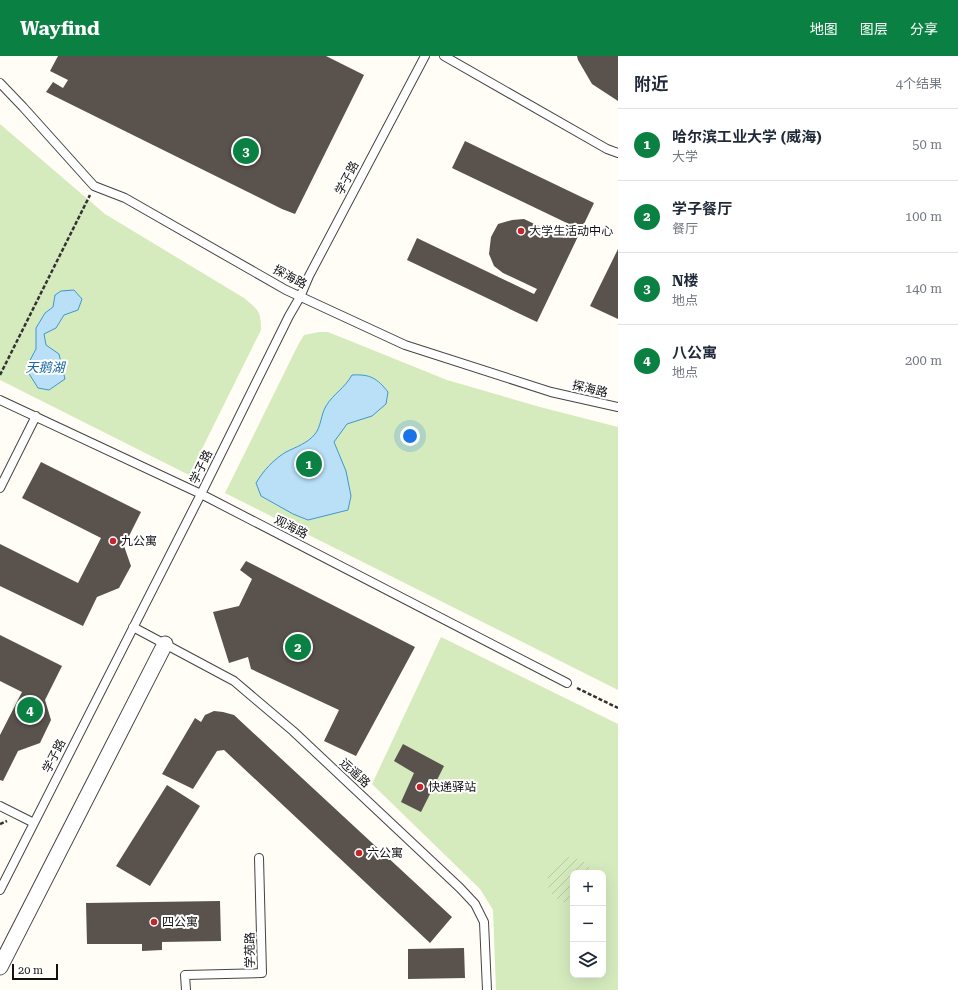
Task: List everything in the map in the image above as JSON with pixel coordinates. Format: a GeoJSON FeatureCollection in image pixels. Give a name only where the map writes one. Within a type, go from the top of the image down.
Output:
{"type":"FeatureCollection","features":[{"type":"Feature","properties":{"kind":"street"},"geometry":{"type":"LineString","coordinates":[[0,967],[165,644]]}},
{"type":"Feature","properties":{"kind":"lane","name":"学子路"},"geometry":{"type":"LineString","coordinates":[[0,890],[202,494],[309,276],[425,56]]}},
{"type":"Feature","properties":{"kind":"lane"},"geometry":{"type":"LineString","coordinates":[[444,56],[606,149],[618,153]]}},
{"type":"Feature","properties":{"kind":"lane","name":"探海路"},"geometry":{"type":"LineString","coordinates":[[0,83],[94,186],[125,198],[300,297],[404,345],[551,392],[618,407]]}},
{"type":"Feature","properties":{"kind":"lane","name":"观海路"},"geometry":{"type":"LineString","coordinates":[[0,400],[202,494],[567,683]]}},
{"type":"Feature","properties":{"kind":"lane"},"geometry":{"type":"LineString","coordinates":[[0,488],[36,416]]}},
{"type":"Feature","properties":{"kind":"lane","name":"远遥路"},"geometry":{"type":"LineString","coordinates":[[133,627],[234,682],[293,731],[460,888],[475,904],[484,922],[487,990]]}},
{"type":"Feature","properties":{"kind":"lane"},"geometry":{"type":"LineString","coordinates":[[0,806],[34,823]]}},
{"type":"Feature","properties":{"kind":"lane","name":"学苑路"},"geometry":{"type":"LineString","coordinates":[[186,990],[185,976],[262,973],[259,858]]}},
{"type":"Feature","properties":{"kind":"path"},"geometry":{"type":"LineString","coordinates":[[0,375],[94,186]]}},
{"type":"Feature","properties":{"kind":"path"},"geometry":{"type":"LineString","coordinates":[[567,683],[618,708]]}},
{"type":"Feature","properties":{"kind":"green space"},"geometry":{"type":"Polygon","coordinates":[[[0,124],[105,214],[244,298],[258,311],[261,330],[189,475],[0,380],[0,124]]]}},
{"type":"Feature","properties":{"kind":"green space"},"geometry":{"type":"Polygon","coordinates":[[[328,332],[447,380],[540,407],[618,427],[618,690],[225,493],[298,345],[304,335],[328,332]]]}},
{"type":"Feature","properties":{"kind":"green space"},"geometry":{"type":"Polygon","coordinates":[[[441,637],[618,724],[618,990],[496,990],[493,910],[480,889],[372,784],[441,637]]]}},
{"type":"Feature","properties":{"kind":"green space"},"geometry":{"type":"Polygon","coordinates":[[[568,857],[576,858],[583,861],[590,870],[570,870],[570,903],[563,902],[556,898],[551,892],[548,884],[548,876],[551,868],[558,862],[568,857]]]}},
{"type":"Feature","properties":{"kind":"water","name":"天鹅湖"},"geometry":{"type":"Polygon","coordinates":[[[74,290],[82,299],[78,310],[64,315],[56,328],[44,334],[46,345],[59,354],[65,379],[49,390],[38,388],[28,372],[28,364],[36,349],[36,328],[45,313],[53,307],[55,295],[61,291],[74,290]]]}},
{"type":"Feature","properties":{"kind":"water"},"geometry":{"type":"Polygon","coordinates":[[[352,375],[364,375],[377,380],[388,392],[386,404],[372,416],[347,424],[334,442],[346,471],[351,496],[348,510],[308,520],[293,514],[261,496],[256,483],[265,470],[277,458],[305,442],[315,434],[319,428],[326,406],[352,375]]]}},
{"type":"Feature","properties":{"kind":"building"},"geometry":{"type":"Polygon","coordinates":[[[58,56],[326,56],[364,75],[295,214],[282,209],[46,92],[53,82],[63,88],[68,80],[50,71],[58,56]]]}},
{"type":"Feature","properties":{"kind":"building"},"geometry":{"type":"Polygon","coordinates":[[[577,56],[618,56],[618,101],[592,84],[577,56]]]}},
{"type":"Feature","properties":{"kind":"building","name":"大学生活动中心"},"geometry":{"type":"Polygon","coordinates":[[[465,141],[594,203],[537,322],[407,260],[417,238],[534,294],[537,289],[503,273],[494,266],[489,254],[491,237],[498,224],[512,220],[524,219],[564,238],[571,225],[452,168],[465,141]]]}},
{"type":"Feature","properties":{"kind":"building"},"geometry":{"type":"Polygon","coordinates":[[[618,249],[618,319],[590,306],[618,249]]]}},
{"type":"Feature","properties":{"kind":"building","name":"九公寓"},"geometry":{"type":"Polygon","coordinates":[[[41,462],[141,512],[124,546],[131,566],[119,588],[97,597],[83,626],[0,586],[0,544],[78,583],[101,538],[22,498],[41,462]]]}},
{"type":"Feature","properties":{"kind":"building"},"geometry":{"type":"Polygon","coordinates":[[[246,561],[415,647],[356,756],[324,741],[339,710],[251,669],[248,657],[229,663],[213,612],[239,606],[252,579],[240,570],[246,561]]]}},
{"type":"Feature","properties":{"kind":"building"},"geometry":{"type":"Polygon","coordinates":[[[0,635],[62,666],[45,700],[51,720],[40,743],[18,751],[3,781],[0,780],[0,735],[22,692],[0,681],[0,635]]]}},
{"type":"Feature","properties":{"kind":"building","name":"六公寓"},"geometry":{"type":"Polygon","coordinates":[[[214,711],[234,715],[452,917],[430,943],[224,750],[217,751],[193,789],[162,774],[195,718],[201,722],[205,715],[214,711]]]}},
{"type":"Feature","properties":{"kind":"building","name":"快递驿站"},"geometry":{"type":"Polygon","coordinates":[[[403,744],[444,766],[421,812],[401,802],[414,773],[394,761],[403,744]]]}},
{"type":"Feature","properties":{"kind":"building"},"geometry":{"type":"Polygon","coordinates":[[[167,785],[200,806],[150,886],[116,866],[167,785]]]}},
{"type":"Feature","properties":{"kind":"building","name":"四公寓"},"geometry":{"type":"Polygon","coordinates":[[[220,901],[221,941],[162,942],[162,950],[142,951],[142,944],[87,944],[86,903],[220,901]]]}},
{"type":"Feature","properties":{"kind":"building"},"geometry":{"type":"Polygon","coordinates":[[[464,948],[465,978],[408,979],[408,949],[464,948]]]}},
{"type":"Feature","properties":{"kind":"place","name":"N楼"},"geometry":{"type":"Point","coordinates":[246,151]}},
{"type":"Feature","properties":{"kind":"place","name":"大学生活动中心"},"geometry":{"type":"Point","coordinates":[521,231]}},
{"type":"Feature","properties":{"kind":"place","name":"哈尔滨工业大学 (威海)"},"geometry":{"type":"Point","coordinates":[309,464]}},
{"type":"Feature","properties":{"kind":"place","name":"九公寓"},"geometry":{"type":"Point","coordinates":[113,541]}},
{"type":"Feature","properties":{"kind":"place","name":"学子餐厅"},"geometry":{"type":"Point","coordinates":[298,647]}},
{"type":"Feature","properties":{"kind":"place","name":"八公寓"},"geometry":{"type":"Point","coordinates":[30,710]}},
{"type":"Feature","properties":{"kind":"place","name":"快递驿站"},"geometry":{"type":"Point","coordinates":[420,787]}},
{"type":"Feature","properties":{"kind":"place","name":"六公寓"},"geometry":{"type":"Point","coordinates":[359,853]}},
{"type":"Feature","properties":{"kind":"place","name":"四公寓"},"geometry":{"type":"Point","coordinates":[154,922]}}]}
